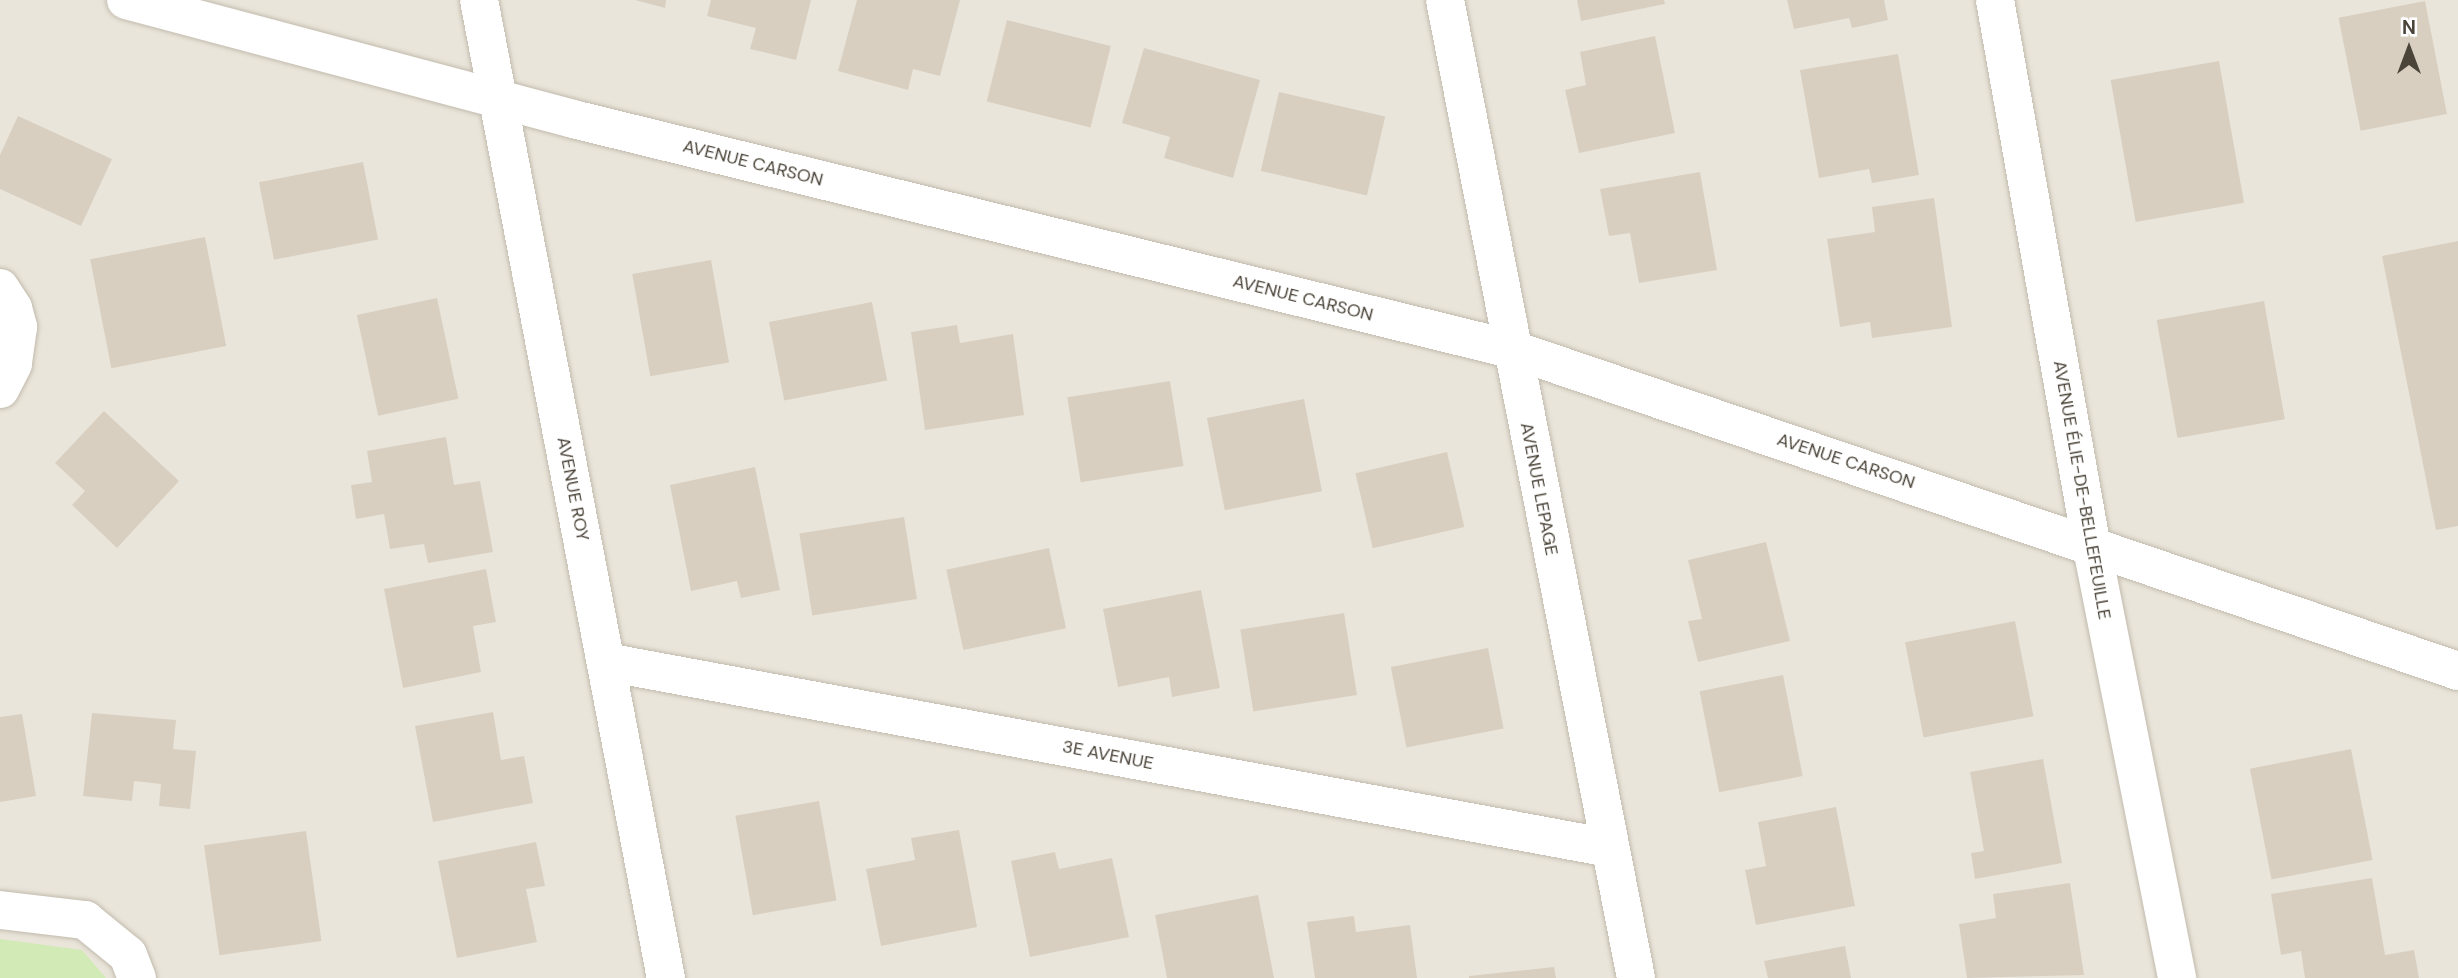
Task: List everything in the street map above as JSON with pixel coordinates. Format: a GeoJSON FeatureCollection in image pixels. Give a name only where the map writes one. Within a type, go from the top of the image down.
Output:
{"type":"FeatureCollection","features":[{"type":"Feature","properties":{"kind":"street","name":"AVENUE CARSON"},"geometry":{"type":"LineString","coordinates":[[127,0],[498,100],[1511,349],[2091,543],[2458,671]]}},
{"type":"Feature","properties":{"kind":"street","name":"AVENUE ROY"},"geometry":{"type":"LineString","coordinates":[[479,0],[666,978]]}},
{"type":"Feature","properties":{"kind":"street","name":"AVENUE LEPAGE"},"geometry":{"type":"LineString","coordinates":[[1446,0],[1511,349],[1636,978]]}},
{"type":"Feature","properties":{"kind":"street","name":"AVENUE ÉLIE-DE-BELLEFEUILLE"},"geometry":{"type":"LineString","coordinates":[[1995,0],[2091,543],[2177,978]]}},
{"type":"Feature","properties":{"kind":"street"},"geometry":{"type":"LineString","coordinates":[[0,288],[13,308],[18,345],[0,389]]}},
{"type":"Feature","properties":{"kind":"street","name":"3E AVENUE"},"geometry":{"type":"LineString","coordinates":[[606,662],[1611,848]]}},
{"type":"Feature","properties":{"kind":"street"},"geometry":{"type":"LineString","coordinates":[[0,910],[85,920],[128,955],[137,978]]}},
{"type":"Feature","properties":{"kind":"shaded area"},"geometry":{"type":"Polygon","coordinates":[[[0,0],[2458,0],[2458,978],[0,978],[0,0]]]}},
{"type":"Feature","properties":{"kind":"green space"},"geometry":{"type":"Polygon","coordinates":[[[0,939],[82,950],[106,978],[0,978],[0,939]]]}},
{"type":"Feature","properties":{"kind":"building"},"geometry":{"type":"Polygon","coordinates":[[[635,0],[666,0],[665,8],[635,0]]]}},
{"type":"Feature","properties":{"kind":"building"},"geometry":{"type":"Polygon","coordinates":[[[711,0],[811,0],[796,60],[750,49],[756,28],[707,16],[711,0]]]}},
{"type":"Feature","properties":{"kind":"building"},"geometry":{"type":"Polygon","coordinates":[[[857,0],[960,0],[940,76],[913,69],[908,90],[838,71],[857,0]]]}},
{"type":"Feature","properties":{"kind":"building"},"geometry":{"type":"Polygon","coordinates":[[[1577,0],[1664,0],[1665,4],[1581,21],[1577,0]]]}},
{"type":"Feature","properties":{"kind":"building"},"geometry":{"type":"Polygon","coordinates":[[[1787,0],[1884,0],[1888,20],[1852,28],[1849,18],[1794,29],[1787,0]]]}},
{"type":"Feature","properties":{"kind":"building"},"geometry":{"type":"Polygon","coordinates":[[[2425,1],[2447,114],[2361,131],[2339,18],[2425,1]]]}},
{"type":"Feature","properties":{"kind":"building"},"geometry":{"type":"Polygon","coordinates":[[[1007,20],[1111,46],[1091,127],[987,102],[1007,20]]]}},
{"type":"Feature","properties":{"kind":"building"},"geometry":{"type":"Polygon","coordinates":[[[1655,36],[1675,133],[1579,153],[1565,90],[1586,85],[1580,52],[1655,36]]]}},
{"type":"Feature","properties":{"kind":"building"},"geometry":{"type":"Polygon","coordinates":[[[1144,48],[1260,80],[1233,178],[1164,158],[1170,137],[1122,123],[1144,48]]]}},
{"type":"Feature","properties":{"kind":"building"},"geometry":{"type":"Polygon","coordinates":[[[1898,54],[1919,175],[1872,183],[1869,169],[1819,178],[1800,70],[1898,54]]]}},
{"type":"Feature","properties":{"kind":"building"},"geometry":{"type":"Polygon","coordinates":[[[2219,61],[2244,203],[2136,222],[2111,80],[2219,61]]]}},
{"type":"Feature","properties":{"kind":"building"},"geometry":{"type":"Polygon","coordinates":[[[1279,92],[1385,117],[1367,195],[1261,171],[1279,92]]]}},
{"type":"Feature","properties":{"kind":"building"},"geometry":{"type":"Polygon","coordinates":[[[18,116],[112,159],[81,226],[0,189],[0,155],[18,116]]]}},
{"type":"Feature","properties":{"kind":"building"},"geometry":{"type":"Polygon","coordinates":[[[363,162],[378,240],[274,260],[259,182],[363,162]]]}},
{"type":"Feature","properties":{"kind":"building"},"geometry":{"type":"Polygon","coordinates":[[[1700,172],[1717,270],[1639,283],[1630,233],[1609,236],[1600,189],[1700,172]]]}},
{"type":"Feature","properties":{"kind":"building"},"geometry":{"type":"Polygon","coordinates":[[[1934,198],[1952,327],[1872,338],[1870,322],[1840,327],[1827,239],[1875,232],[1872,207],[1934,198]]]}},
{"type":"Feature","properties":{"kind":"building"},"geometry":{"type":"Polygon","coordinates":[[[205,237],[226,346],[111,368],[90,259],[205,237]]]}},
{"type":"Feature","properties":{"kind":"building"},"geometry":{"type":"Polygon","coordinates":[[[2458,241],[2458,526],[2436,530],[2382,256],[2458,241]]]}},
{"type":"Feature","properties":{"kind":"building"},"geometry":{"type":"Polygon","coordinates":[[[711,260],[729,362],[650,376],[632,274],[711,260]]]}},
{"type":"Feature","properties":{"kind":"building"},"geometry":{"type":"Polygon","coordinates":[[[437,298],[458,399],[378,416],[357,315],[437,298]]]}},
{"type":"Feature","properties":{"kind":"building"},"geometry":{"type":"Polygon","coordinates":[[[2264,301],[2285,419],[2177,438],[2157,320],[2264,301]]]}},
{"type":"Feature","properties":{"kind":"building"},"geometry":{"type":"Polygon","coordinates":[[[872,302],[887,381],[784,401],[769,322],[872,302]]]}},
{"type":"Feature","properties":{"kind":"building"},"geometry":{"type":"Polygon","coordinates":[[[957,325],[960,343],[1013,334],[1024,415],[925,430],[911,332],[957,325]]]}},
{"type":"Feature","properties":{"kind":"building"},"geometry":{"type":"Polygon","coordinates":[[[1170,381],[1183,466],[1081,482],[1067,397],[1170,381]]]}},
{"type":"Feature","properties":{"kind":"building"},"geometry":{"type":"Polygon","coordinates":[[[1304,399],[1322,491],[1225,510],[1207,418],[1304,399]]]}},
{"type":"Feature","properties":{"kind":"building"},"geometry":{"type":"Polygon","coordinates":[[[104,411],[179,481],[117,548],[72,505],[85,491],[55,463],[104,411]]]}},
{"type":"Feature","properties":{"kind":"building"},"geometry":{"type":"Polygon","coordinates":[[[446,437],[454,485],[480,481],[493,552],[428,563],[424,544],[390,549],[384,514],[356,519],[351,485],[372,482],[367,451],[446,437]]]}},
{"type":"Feature","properties":{"kind":"building"},"geometry":{"type":"Polygon","coordinates":[[[1447,452],[1464,527],[1373,548],[1355,473],[1447,452]]]}},
{"type":"Feature","properties":{"kind":"building"},"geometry":{"type":"Polygon","coordinates":[[[755,467],[780,590],[741,598],[737,581],[691,591],[670,485],[755,467]]]}},
{"type":"Feature","properties":{"kind":"building"},"geometry":{"type":"Polygon","coordinates":[[[904,517],[917,599],[812,616],[799,534],[904,517]]]}},
{"type":"Feature","properties":{"kind":"building"},"geometry":{"type":"Polygon","coordinates":[[[1766,542],[1790,641],[1698,662],[1688,621],[1702,619],[1688,560],[1766,542]]]}},
{"type":"Feature","properties":{"kind":"building"},"geometry":{"type":"Polygon","coordinates":[[[1049,548],[1066,628],[963,650],[946,570],[1049,548]]]}},
{"type":"Feature","properties":{"kind":"building"},"geometry":{"type":"Polygon","coordinates":[[[486,569],[496,622],[473,626],[481,672],[403,688],[384,589],[486,569]]]}},
{"type":"Feature","properties":{"kind":"building"},"geometry":{"type":"Polygon","coordinates":[[[1201,590],[1220,688],[1172,697],[1169,677],[1118,687],[1103,609],[1201,590]]]}},
{"type":"Feature","properties":{"kind":"building"},"geometry":{"type":"Polygon","coordinates":[[[1344,613],[1357,695],[1253,711],[1240,629],[1344,613]]]}},
{"type":"Feature","properties":{"kind":"building"},"geometry":{"type":"Polygon","coordinates":[[[2015,621],[2034,716],[1924,738],[1905,642],[2015,621]]]}},
{"type":"Feature","properties":{"kind":"building"},"geometry":{"type":"Polygon","coordinates":[[[1488,648],[1504,728],[1406,747],[1391,667],[1488,648]]]}},
{"type":"Feature","properties":{"kind":"building"},"geometry":{"type":"Polygon","coordinates":[[[1783,675],[1803,776],[1719,792],[1700,691],[1783,675]]]}},
{"type":"Feature","properties":{"kind":"building"},"geometry":{"type":"Polygon","coordinates":[[[493,712],[501,760],[524,756],[533,803],[433,822],[415,726],[493,712]]]}},
{"type":"Feature","properties":{"kind":"building"},"geometry":{"type":"Polygon","coordinates":[[[92,713],[176,720],[173,749],[196,751],[190,809],[159,806],[161,784],[134,781],[132,801],[83,796],[92,713]]]}},
{"type":"Feature","properties":{"kind":"building"},"geometry":{"type":"Polygon","coordinates":[[[22,714],[36,796],[0,802],[0,717],[22,714]]]}},
{"type":"Feature","properties":{"kind":"building"},"geometry":{"type":"Polygon","coordinates":[[[2351,749],[2373,860],[2271,880],[2250,769],[2351,749]]]}},
{"type":"Feature","properties":{"kind":"building"},"geometry":{"type":"Polygon","coordinates":[[[2043,759],[2062,863],[1975,879],[1971,853],[1984,851],[1970,772],[2043,759]]]}},
{"type":"Feature","properties":{"kind":"building"},"geometry":{"type":"Polygon","coordinates":[[[819,801],[837,900],[753,915],[735,816],[819,801]]]}},
{"type":"Feature","properties":{"kind":"building"},"geometry":{"type":"Polygon","coordinates":[[[1836,807],[1855,906],[1756,925],[1745,870],[1766,866],[1758,822],[1836,807]]]}},
{"type":"Feature","properties":{"kind":"building"},"geometry":{"type":"Polygon","coordinates":[[[959,830],[977,927],[881,946],[866,869],[915,860],[911,838],[959,830]]]}},
{"type":"Feature","properties":{"kind":"building"},"geometry":{"type":"Polygon","coordinates":[[[306,831],[321,941],[219,955],[204,845],[306,831]]]}},
{"type":"Feature","properties":{"kind":"building"},"geometry":{"type":"Polygon","coordinates":[[[536,842],[545,886],[526,889],[537,942],[457,958],[438,861],[536,842]]]}},
{"type":"Feature","properties":{"kind":"building"},"geometry":{"type":"Polygon","coordinates":[[[1055,852],[1059,869],[1112,858],[1129,937],[1030,957],[1011,861],[1055,852]]]}},
{"type":"Feature","properties":{"kind":"building"},"geometry":{"type":"Polygon","coordinates":[[[2372,878],[2385,955],[2414,950],[2419,978],[2305,978],[2301,951],[2281,955],[2271,894],[2372,878]]]}},
{"type":"Feature","properties":{"kind":"building"},"geometry":{"type":"Polygon","coordinates":[[[2070,883],[2084,975],[1967,978],[1959,924],[1996,918],[1993,894],[2070,883]]]}},
{"type":"Feature","properties":{"kind":"building"},"geometry":{"type":"Polygon","coordinates":[[[1258,895],[1274,978],[1167,978],[1155,915],[1258,895]]]}},
{"type":"Feature","properties":{"kind":"building"},"geometry":{"type":"Polygon","coordinates":[[[1354,916],[1356,932],[1410,925],[1417,978],[1315,978],[1307,922],[1354,916]]]}},
{"type":"Feature","properties":{"kind":"building"},"geometry":{"type":"Polygon","coordinates":[[[1845,946],[1851,978],[1768,978],[1764,961],[1845,946]]]}},
{"type":"Feature","properties":{"kind":"building"},"geometry":{"type":"Polygon","coordinates":[[[1554,967],[1556,978],[1469,978],[1469,976],[1554,967]]]}}]}
